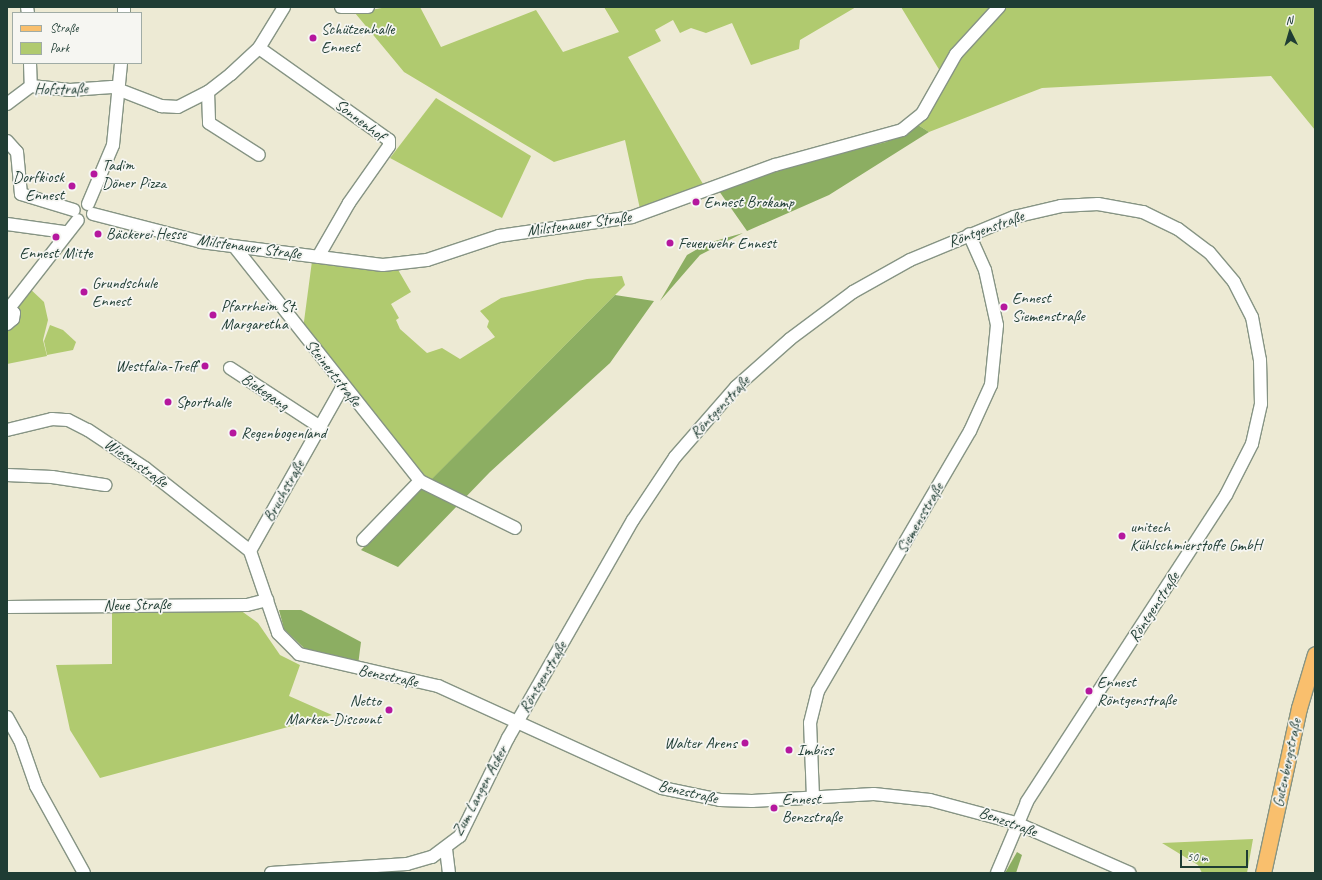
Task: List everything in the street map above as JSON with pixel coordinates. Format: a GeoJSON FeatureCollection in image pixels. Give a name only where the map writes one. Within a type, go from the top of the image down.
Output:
{"type":"FeatureCollection","features":[{"type":"Feature","properties":{"kind":"main road","name":"Gutenbergstraße"},"geometry":{"type":"LineString","coordinates":[[1263,873],[1299,708],[1315,654]]}},
{"type":"Feature","properties":{"kind":"street"},"geometry":{"type":"LineString","coordinates":[[119,89],[161,106],[178,107],[208,92],[259,48],[284,7]]}},
{"type":"Feature","properties":{"kind":"street"},"geometry":{"type":"LineString","coordinates":[[341,7],[368,7]]}},
{"type":"Feature","properties":{"kind":"street","name":"Milstenauer Straße"},"geometry":{"type":"LineString","coordinates":[[90,209],[200,242],[383,265],[404,264],[499,236],[609,222],[652,211],[794,159],[888,136],[922,114],[956,54],[999,7]]}},
{"type":"Feature","properties":{"kind":"street","name":"Sonnenhof"},"geometry":{"type":"LineString","coordinates":[[259,48],[389,140],[389,146],[349,203],[318,257]]}},
{"type":"Feature","properties":{"kind":"street"},"geometry":{"type":"LineString","coordinates":[[30,64],[31,86]]}},
{"type":"Feature","properties":{"kind":"street"},"geometry":{"type":"LineString","coordinates":[[7,324],[13,319],[8,307],[65,232],[76,215],[80,204],[90,209],[113,144],[121,64]]}},
{"type":"Feature","properties":{"kind":"street","name":"Hofstraße"},"geometry":{"type":"LineString","coordinates":[[7,104],[31,86],[119,89]]}},
{"type":"Feature","properties":{"kind":"street"},"geometry":{"type":"LineString","coordinates":[[208,92],[208,123],[259,155]]}},
{"type":"Feature","properties":{"kind":"street"},"geometry":{"type":"LineString","coordinates":[[7,141],[17,152],[21,194],[76,215]]}},
{"type":"Feature","properties":{"kind":"street","name":"Röntgenstraße"},"geometry":{"type":"LineString","coordinates":[[517,722],[633,520],[675,457],[736,387],[790,339],[853,292],[970,234],[1014,216],[1061,206],[1098,204],[1143,212],[1178,229],[1209,252],[1234,282],[1252,317],[1260,360],[1261,404],[1252,444],[1226,495],[1016,823],[997,873]]}},
{"type":"Feature","properties":{"kind":"street"},"geometry":{"type":"LineString","coordinates":[[7,224],[65,232]]}},
{"type":"Feature","properties":{"kind":"street","name":"Siemensstraße"},"geometry":{"type":"LineString","coordinates":[[813,797],[810,723],[818,691],[970,431],[991,385],[997,325],[985,270],[970,234]]}},
{"type":"Feature","properties":{"kind":"street","name":"Steinertstraße"},"geometry":{"type":"LineString","coordinates":[[234,246],[343,386],[420,481],[515,528]]}},
{"type":"Feature","properties":{"kind":"street","name":"Biekegang"},"geometry":{"type":"LineString","coordinates":[[230,368],[320,427]]}},
{"type":"Feature","properties":{"kind":"street","name":"Bruchstraße"},"geometry":{"type":"LineString","coordinates":[[250,551],[343,386]]}},
{"type":"Feature","properties":{"kind":"street","name":"Wiesenstraße"},"geometry":{"type":"LineString","coordinates":[[7,430],[52,419],[68,420],[88,430],[145,468],[250,551]]}},
{"type":"Feature","properties":{"kind":"street"},"geometry":{"type":"LineString","coordinates":[[7,475],[52,476],[105,485]]}},
{"type":"Feature","properties":{"kind":"street"},"geometry":{"type":"LineString","coordinates":[[363,540],[420,481]]}},
{"type":"Feature","properties":{"kind":"street"},"geometry":{"type":"LineString","coordinates":[[250,551],[267,600]]}},
{"type":"Feature","properties":{"kind":"street","name":"Benzstraße"},"geometry":{"type":"LineString","coordinates":[[267,600],[278,634],[299,654],[438,686],[662,788],[720,800],[874,794],[930,800],[1016,823],[1130,873]]}},
{"type":"Feature","properties":{"kind":"street","name":"Neue Straße"},"geometry":{"type":"LineString","coordinates":[[7,607],[247,605],[267,600]]}},
{"type":"Feature","properties":{"kind":"street"},"geometry":{"type":"LineString","coordinates":[[7,717],[20,740],[36,786],[84,873]]}},
{"type":"Feature","properties":{"kind":"street","name":"Zum Langen Acker"},"geometry":{"type":"LineString","coordinates":[[271,873],[408,864],[446,849],[460,836],[517,722]]}},
{"type":"Feature","properties":{"kind":"street"},"geometry":{"type":"LineString","coordinates":[[446,849],[449,873]]}},
{"type":"Feature","properties":{"kind":"green space"},"geometry":{"type":"Polygon","coordinates":[[[387,7],[420,7],[441,47],[536,10],[563,52],[619,32],[604,7],[856,7],[800,40],[799,49],[751,65],[732,23],[706,33],[691,28],[680,33],[673,20],[655,30],[661,41],[628,57],[703,184],[640,209],[625,140],[554,162],[404,72],[355,13],[387,7]]]}},
{"type":"Feature","properties":{"kind":"green space"},"geometry":{"type":"Polygon","coordinates":[[[901,7],[1315,7],[1315,130],[1271,76],[1042,88],[929,132],[918,125],[929,115],[928,105],[943,76],[901,7]]]}},
{"type":"Feature","properties":{"kind":"green space"},"geometry":{"type":"Polygon","coordinates":[[[436,98],[531,156],[502,218],[390,158],[436,98]]]}},
{"type":"Feature","properties":{"kind":"green space"},"geometry":{"type":"Polygon","coordinates":[[[918,125],[929,132],[829,195],[747,231],[719,191],[769,171],[886,142],[918,125]]]}},
{"type":"Feature","properties":{"kind":"green space"},"geometry":{"type":"Polygon","coordinates":[[[743,233],[700,255],[660,301],[687,255],[708,243],[743,233]]]}},
{"type":"Feature","properties":{"kind":"green space"},"geometry":{"type":"Polygon","coordinates":[[[312,261],[397,268],[411,292],[391,304],[399,318],[396,320],[400,329],[427,353],[442,348],[460,359],[495,337],[487,327],[489,321],[480,311],[501,298],[587,279],[622,276],[625,285],[429,482],[303,329],[312,261]]]}},
{"type":"Feature","properties":{"kind":"green space"},"geometry":{"type":"Polygon","coordinates":[[[27,286],[44,302],[48,320],[43,340],[47,356],[7,364],[7,332],[18,318],[18,304],[27,286]]]}},
{"type":"Feature","properties":{"kind":"green space"},"geometry":{"type":"Polygon","coordinates":[[[615,295],[654,301],[610,363],[490,472],[398,567],[361,550],[615,295]]]}},
{"type":"Feature","properties":{"kind":"green space"},"geometry":{"type":"Polygon","coordinates":[[[50,325],[63,330],[76,342],[73,350],[47,355],[44,341],[50,325]]]}},
{"type":"Feature","properties":{"kind":"green space"},"geometry":{"type":"Polygon","coordinates":[[[112,609],[240,610],[258,623],[280,655],[300,665],[289,696],[332,715],[100,778],[70,730],[56,665],[112,664],[112,609]]]}},
{"type":"Feature","properties":{"kind":"green space"},"geometry":{"type":"Polygon","coordinates":[[[279,610],[301,610],[361,642],[358,665],[306,650],[284,629],[279,610]]]}},
{"type":"Feature","properties":{"kind":"green space"},"geometry":{"type":"Polygon","coordinates":[[[1253,839],[1247,873],[1202,873],[1198,865],[1162,843],[1253,839]]]}},
{"type":"Feature","properties":{"kind":"green space"},"geometry":{"type":"Polygon","coordinates":[[[1017,852],[1022,855],[1016,873],[1005,873],[1017,852]]]}},
{"type":"Feature","properties":{"kind":"place","name":"Schützenhalle Ennest"},"geometry":{"type":"Point","coordinates":[313,38]}},
{"type":"Feature","properties":{"kind":"place","name":"Tadim Döner Pizza"},"geometry":{"type":"Point","coordinates":[94,174]}},
{"type":"Feature","properties":{"kind":"place","name":"Dorfkiosk Ennest"},"geometry":{"type":"Point","coordinates":[72,186]}},
{"type":"Feature","properties":{"kind":"place","name":"Ennest Brokamp"},"geometry":{"type":"Point","coordinates":[696,202]}},
{"type":"Feature","properties":{"kind":"place","name":"Bäckerei Hesse"},"geometry":{"type":"Point","coordinates":[98,234]}},
{"type":"Feature","properties":{"kind":"place","name":"Ennest Mitte"},"geometry":{"type":"Point","coordinates":[56,237]}},
{"type":"Feature","properties":{"kind":"place","name":"Feuerwehr Ennest"},"geometry":{"type":"Point","coordinates":[670,243]}},
{"type":"Feature","properties":{"kind":"place","name":"Grundschule Ennest"},"geometry":{"type":"Point","coordinates":[84,292]}},
{"type":"Feature","properties":{"kind":"place","name":"Ennest Siemenstraße"},"geometry":{"type":"Point","coordinates":[1004,307]}},
{"type":"Feature","properties":{"kind":"place","name":"Pfarrheim St. Margaretha"},"geometry":{"type":"Point","coordinates":[213,315]}},
{"type":"Feature","properties":{"kind":"place","name":"Westfalia-Treff"},"geometry":{"type":"Point","coordinates":[205,366]}},
{"type":"Feature","properties":{"kind":"place","name":"Sporthalle"},"geometry":{"type":"Point","coordinates":[168,402]}},
{"type":"Feature","properties":{"kind":"place","name":"Regenbogenland"},"geometry":{"type":"Point","coordinates":[233,433]}},
{"type":"Feature","properties":{"kind":"place","name":"unitech Kühlschmierstoffe GmbH"},"geometry":{"type":"Point","coordinates":[1122,536]}},
{"type":"Feature","properties":{"kind":"place","name":"Ennest Röntgenstraße"},"geometry":{"type":"Point","coordinates":[1089,691]}},
{"type":"Feature","properties":{"kind":"place","name":"Netto Marken-Discount"},"geometry":{"type":"Point","coordinates":[389,710]}},
{"type":"Feature","properties":{"kind":"place","name":"Walter Arens"},"geometry":{"type":"Point","coordinates":[745,743]}},
{"type":"Feature","properties":{"kind":"place","name":"Imbiss"},"geometry":{"type":"Point","coordinates":[789,750]}},
{"type":"Feature","properties":{"kind":"place","name":"Ennest Benzstraße"},"geometry":{"type":"Point","coordinates":[774,808]}}]}
